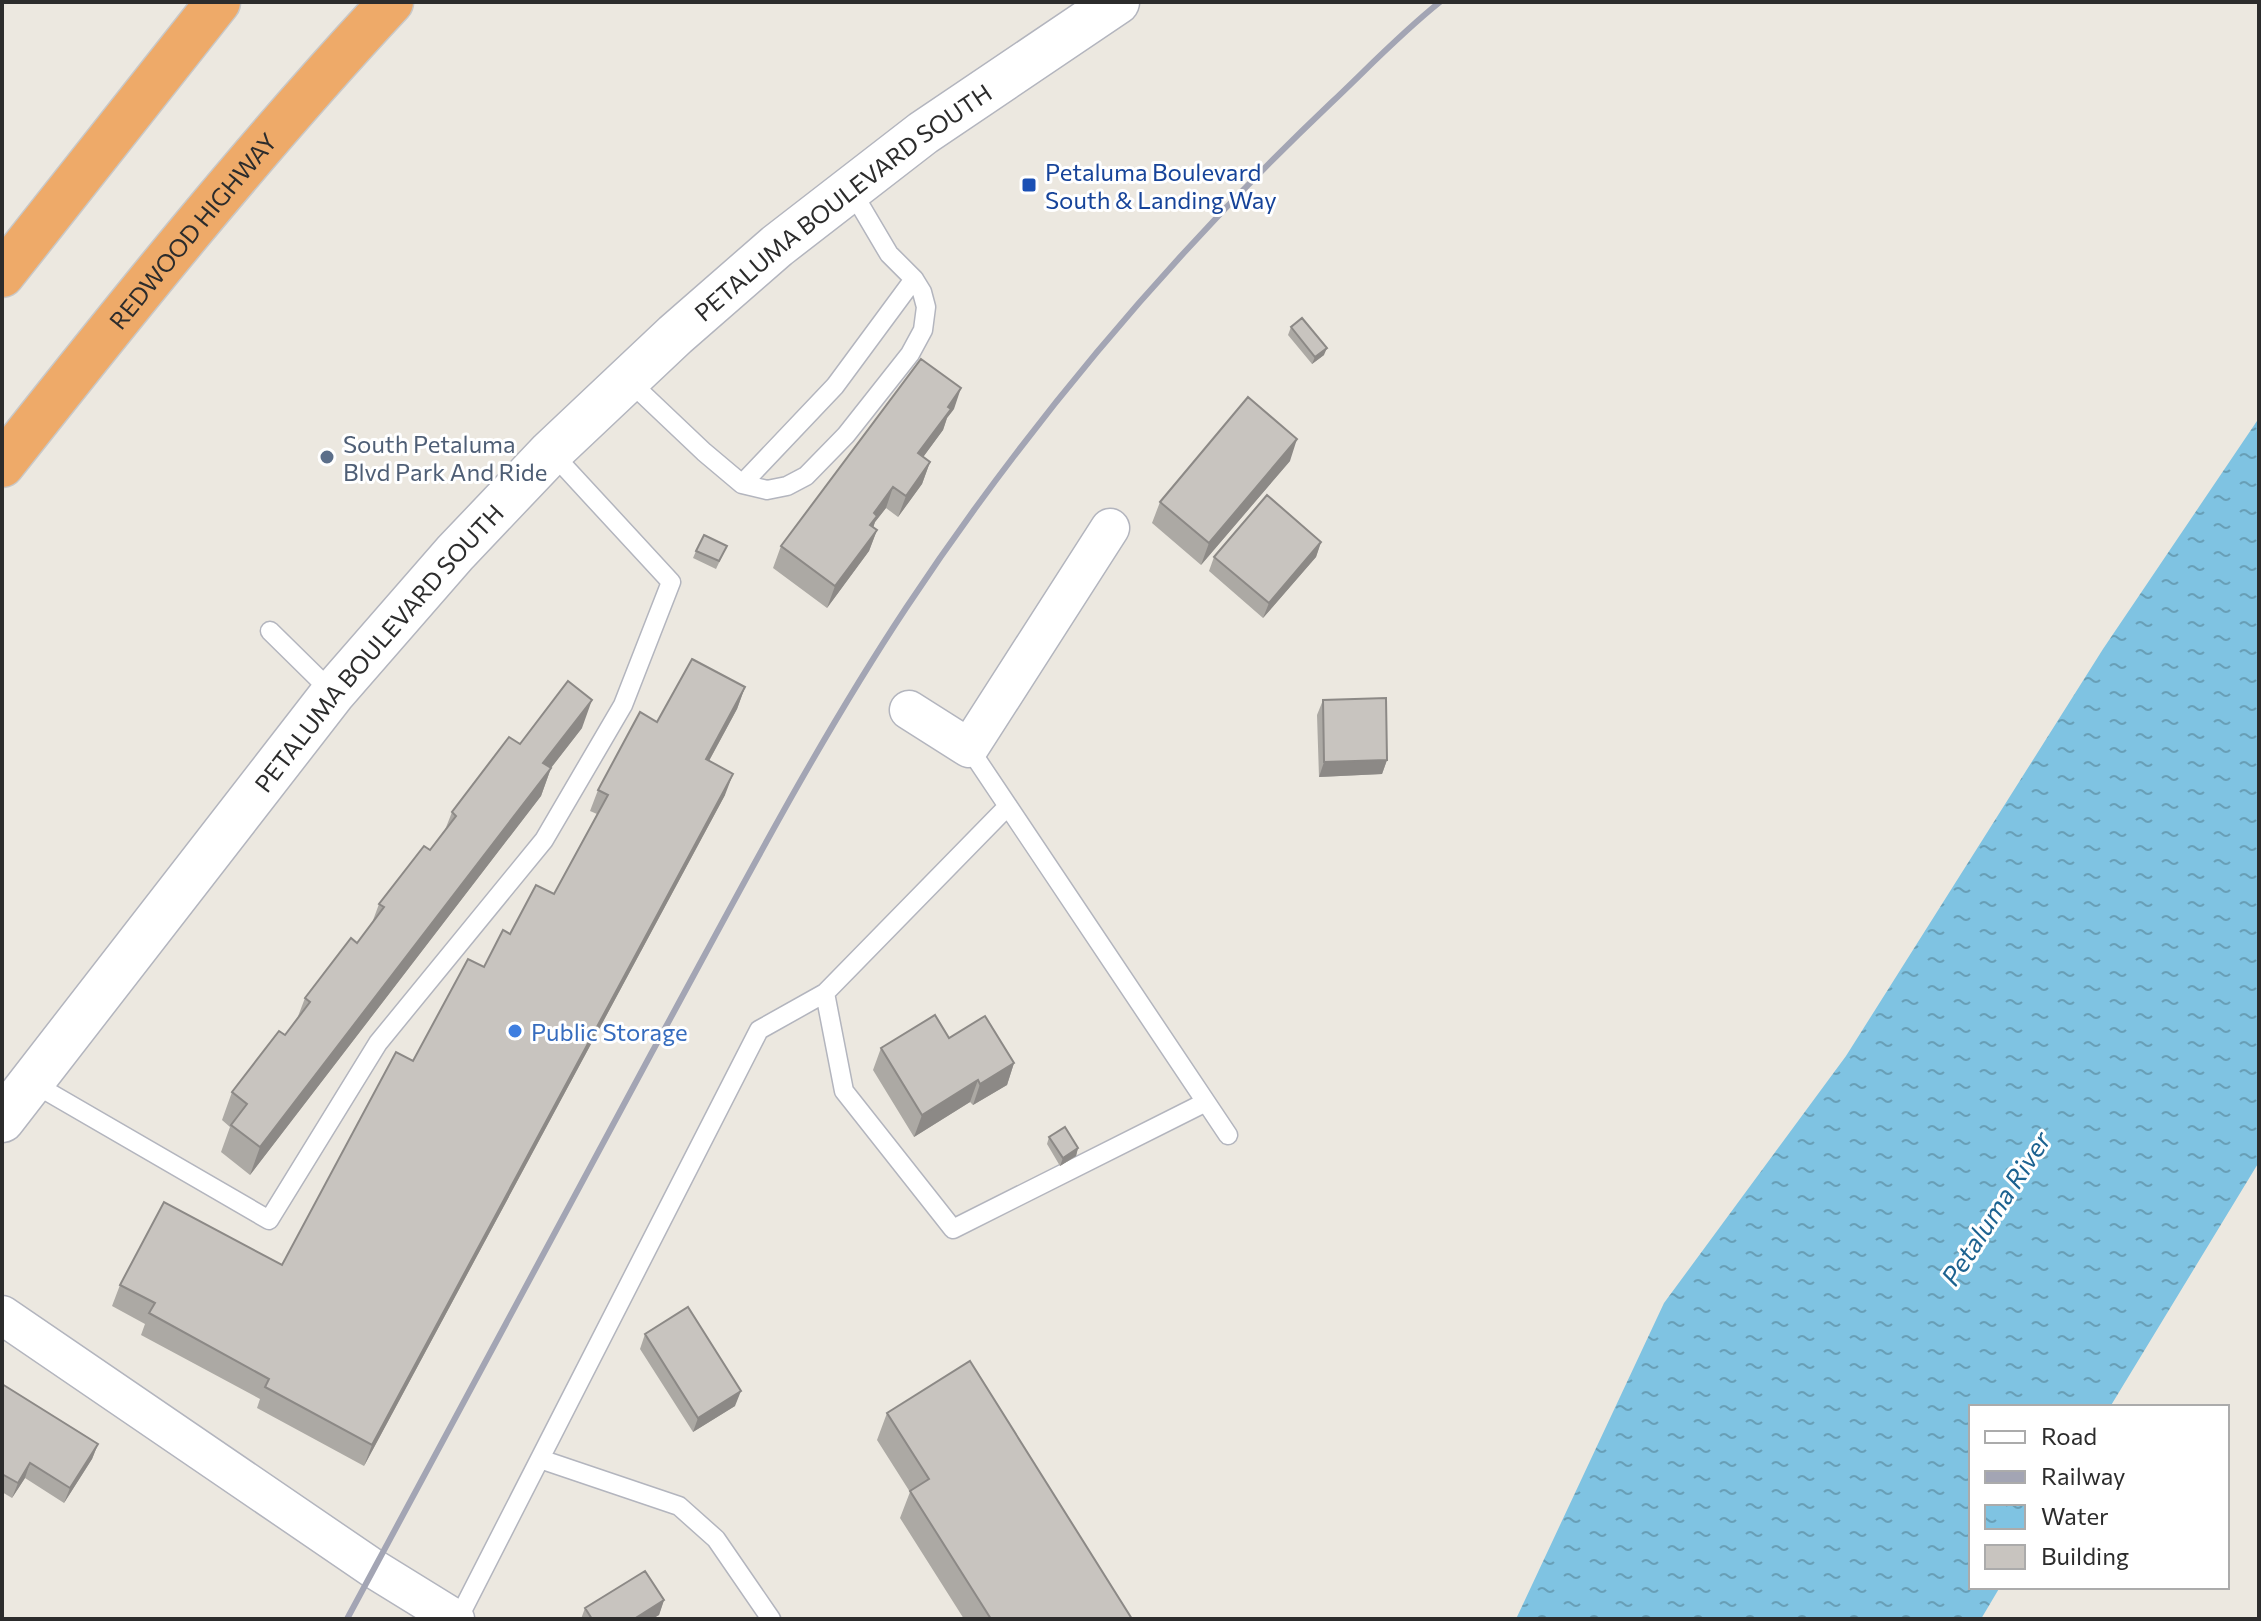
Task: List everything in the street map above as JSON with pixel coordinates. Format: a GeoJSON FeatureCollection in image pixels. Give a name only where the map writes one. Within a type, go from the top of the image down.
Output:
{"type":"FeatureCollection","features":[{"type":"Feature","properties":{"kind":"highway"},"geometry":{"type":"LineString","coordinates":[[2,275],[218,2]]}},
{"type":"Feature","properties":{"kind":"highway","name":"REDWOOD HIGHWAY"},"geometry":{"type":"LineString","coordinates":[[2,465],[113,324],[234,179],[391,2]]}},
{"type":"Feature","properties":{"kind":"main road","name":"PETALUMA BOULEVARD SOUTH"},"geometry":{"type":"LineString","coordinates":[[2,1120],[333,693],[455,553],[551,452],[627,379],[777,246],[850,187],[923,133],[1117,2]]}},
{"type":"Feature","properties":{"kind":"street"},"geometry":{"type":"LineString","coordinates":[[909,710],[969,748],[1110,528]]}},
{"type":"Feature","properties":{"kind":"street"},"geometry":{"type":"LineString","coordinates":[[2,1315],[374,1569],[457,1619]]}},
{"type":"Feature","properties":{"kind":"lane"},"geometry":{"type":"LineString","coordinates":[[627,379],[742,484],[767,490],[787,486],[806,476],[846,435],[910,354],[923,330],[926,307],[922,292],[914,279],[889,254],[850,187]]}},
{"type":"Feature","properties":{"kind":"lane"},"geometry":{"type":"LineString","coordinates":[[742,484],[835,386],[914,279]]}},
{"type":"Feature","properties":{"kind":"lane"},"geometry":{"type":"LineString","coordinates":[[31,1082],[269,1220],[378,1043],[544,840],[623,705],[671,582],[551,452]]}},
{"type":"Feature","properties":{"kind":"lane"},"geometry":{"type":"LineString","coordinates":[[270,631],[333,693]]}},
{"type":"Feature","properties":{"kind":"lane"},"geometry":{"type":"LineString","coordinates":[[969,748],[1228,1135]]}},
{"type":"Feature","properties":{"kind":"lane"},"geometry":{"type":"LineString","coordinates":[[457,1619],[759,1030],[825,993],[1008,806]]}},
{"type":"Feature","properties":{"kind":"lane"},"geometry":{"type":"LineString","coordinates":[[825,993],[844,1091],[953,1229],[1206,1102]]}},
{"type":"Feature","properties":{"kind":"lane"},"geometry":{"type":"LineString","coordinates":[[540,1459],[679,1506],[716,1539],[771,1619]]}},
{"type":"Feature","properties":{"kind":"water","name":"Petaluma River"},"geometry":{"type":"Polygon","coordinates":[[[2259,418],[2259,1162],[2111,1405],[1969,1405],[1969,1589],[1999,1589],[1981,1619],[1516,1619],[1664,1303],[1846,1056],[2103,649],[2259,418]]]}},
{"type":"Feature","properties":{"kind":"building"},"geometry":{"type":"Polygon","coordinates":[[[1302,318],[1327,348],[1315,357],[1291,327],[1302,318]]]}},
{"type":"Feature","properties":{"kind":"building"},"geometry":{"type":"Polygon","coordinates":[[[921,359],[961,388],[948,407],[951,409],[918,453],[930,462],[906,496],[893,487],[874,513],[877,516],[870,525],[877,530],[835,586],[781,546],[921,359]]]}},
{"type":"Feature","properties":{"kind":"building"},"geometry":{"type":"Polygon","coordinates":[[[1248,397],[1297,439],[1209,543],[1160,502],[1248,397]]]}},
{"type":"Feature","properties":{"kind":"building"},"geometry":{"type":"Polygon","coordinates":[[[1267,495],[1321,542],[1269,603],[1214,557],[1267,495]]]}},
{"type":"Feature","properties":{"kind":"building"},"geometry":{"type":"Polygon","coordinates":[[[704,535],[727,546],[719,561],[696,551],[704,535]]]}},
{"type":"Feature","properties":{"kind":"building","name":"Public Storage"},"geometry":{"type":"Polygon","coordinates":[[[692,659],[745,687],[706,759],[733,774],[372,1445],[265,1387],[269,1379],[149,1313],[155,1303],[120,1285],[164,1202],[282,1265],[396,1052],[413,1061],[468,959],[484,967],[503,930],[510,934],[536,885],[554,894],[608,795],[598,790],[640,712],[657,722],[692,659]]]}},
{"type":"Feature","properties":{"kind":"building"},"geometry":{"type":"Polygon","coordinates":[[[568,681],[592,700],[543,763],[551,768],[260,1147],[231,1125],[247,1104],[232,1092],[279,1031],[285,1035],[310,1002],[305,998],[351,938],[357,943],[384,907],[379,904],[424,846],[430,850],[456,816],[452,812],[509,737],[520,744],[568,681]]]}},
{"type":"Feature","properties":{"kind":"building"},"geometry":{"type":"Polygon","coordinates":[[[1386,698],[1387,760],[1324,762],[1323,700],[1386,698]]]}},
{"type":"Feature","properties":{"kind":"building"},"geometry":{"type":"Polygon","coordinates":[[[935,1015],[949,1038],[985,1016],[1014,1063],[980,1084],[978,1080],[922,1115],[881,1048],[935,1015]]]}},
{"type":"Feature","properties":{"kind":"building"},"geometry":{"type":"Polygon","coordinates":[[[1065,1127],[1078,1148],[1063,1158],[1049,1137],[1065,1127]]]}},
{"type":"Feature","properties":{"kind":"building"},"geometry":{"type":"Polygon","coordinates":[[[688,1307],[741,1391],[698,1418],[645,1334],[688,1307]]]}},
{"type":"Feature","properties":{"kind":"building"},"geometry":{"type":"Polygon","coordinates":[[[970,1361],[1132,1619],[991,1619],[910,1491],[929,1479],[887,1413],[970,1361]]]}},
{"type":"Feature","properties":{"kind":"building"},"geometry":{"type":"Polygon","coordinates":[[[2,1384],[98,1444],[70,1488],[30,1463],[18,1483],[2,1474],[2,1384]]]}},
{"type":"Feature","properties":{"kind":"building"},"geometry":{"type":"Polygon","coordinates":[[[645,1571],[664,1600],[634,1619],[592,1619],[585,1608],[645,1571]]]}},
{"type":"Feature","properties":{"kind":"railway"},"geometry":{"type":"LineString","coordinates":[[347,1619],[774,828],[838,716],[906,608],[1001,473],[1158,281],[1272,161],[1440,2]]}},
{"type":"Feature","properties":{"kind":"place","name":"Petaluma Boulevard South & Landing Way"},"geometry":{"type":"Point","coordinates":[1029,185]}},
{"type":"Feature","properties":{"kind":"place","name":"South Petaluma Blvd Park And Ride"},"geometry":{"type":"Point","coordinates":[327,457]}},
{"type":"Feature","properties":{"kind":"place","name":"Public Storage"},"geometry":{"type":"Point","coordinates":[515,1031]}}]}
